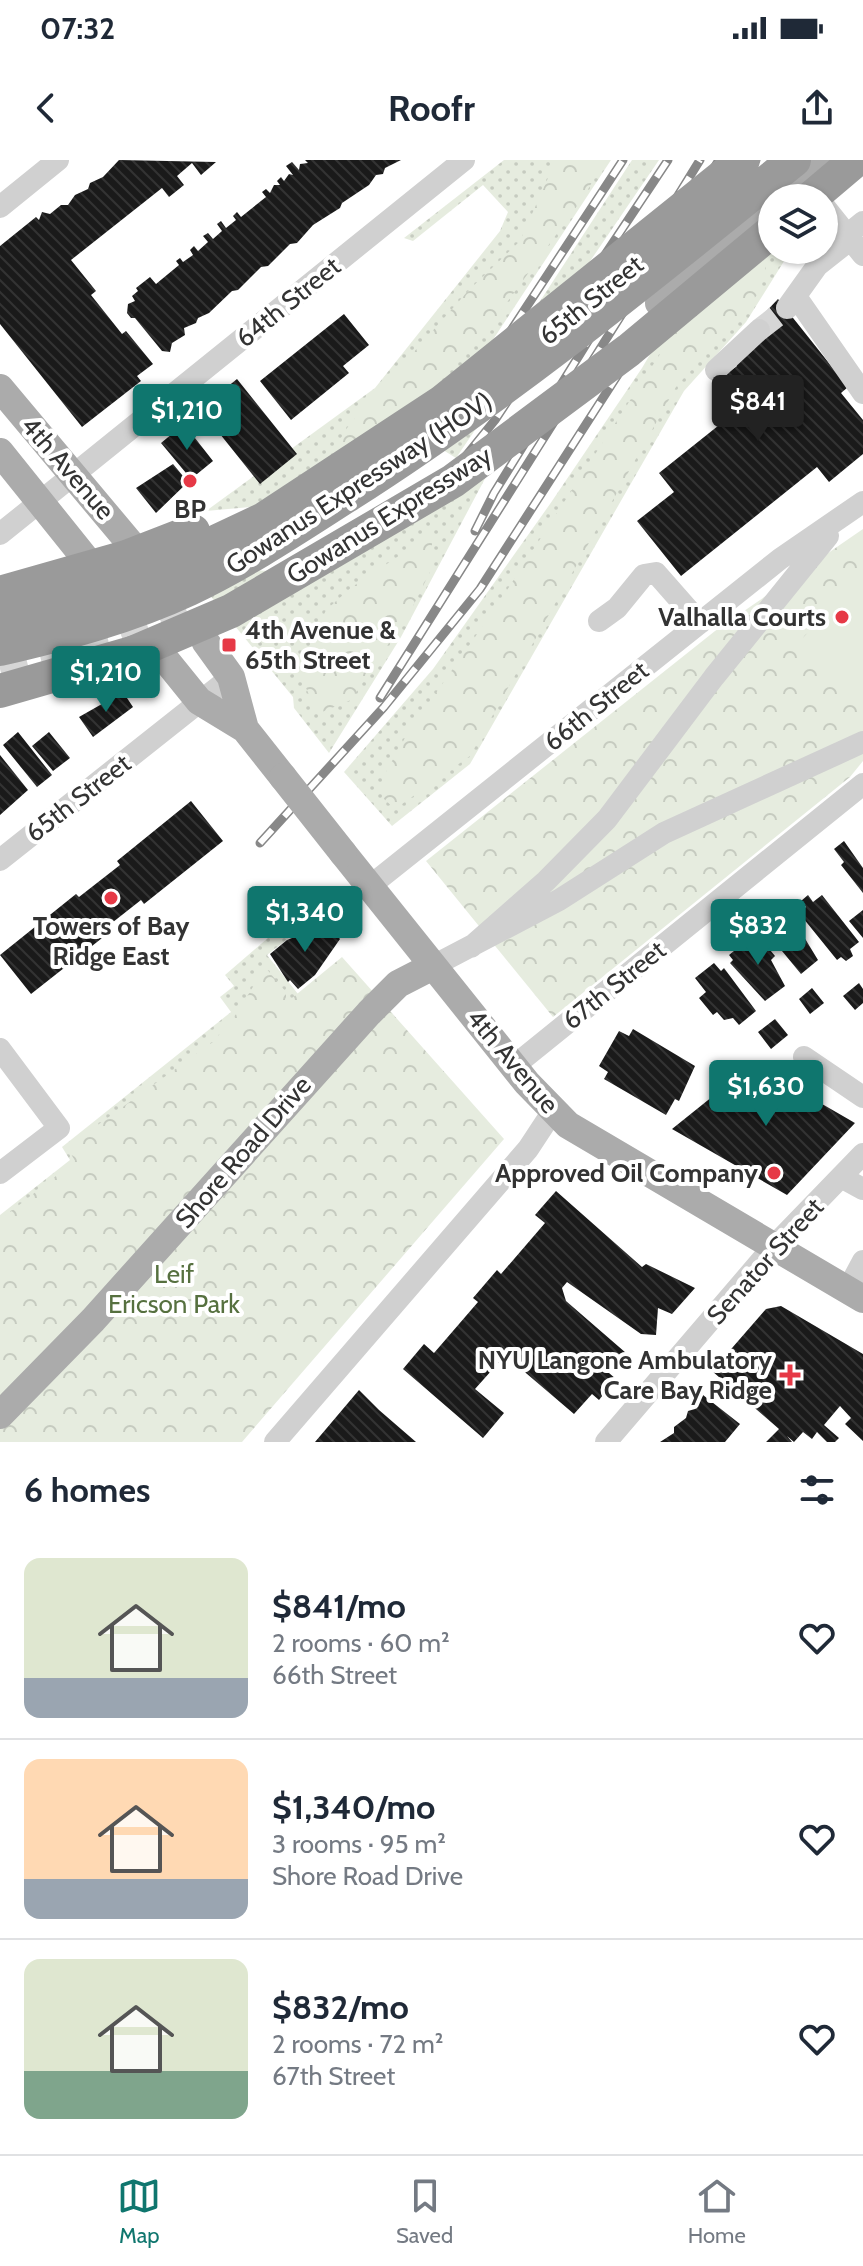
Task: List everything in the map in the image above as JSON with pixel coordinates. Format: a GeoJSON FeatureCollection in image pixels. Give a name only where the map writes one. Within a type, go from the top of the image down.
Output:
{"type":"FeatureCollection","features":[{"type":"Feature","properties":{"kind":"highway"},"geometry":{"type":"LineString","coordinates":[[659,227],[697,178],[716,160]]}},
{"type":"Feature","properties":{"kind":"highway"},"geometry":{"type":"LineString","coordinates":[[0,622],[88,602],[264,519],[442,402],[743,160]]}},
{"type":"Feature","properties":{"kind":"highway"},"geometry":{"type":"LineString","coordinates":[[815,184],[856,160]]}},
{"type":"Feature","properties":{"kind":"highway"},"geometry":{"type":"LineString","coordinates":[[838,184],[863,180]]}},
{"type":"Feature","properties":{"kind":"highway","name":"Gowanus Expressway (HOV)"},"geometry":{"type":"LineString","coordinates":[[0,649],[81,630],[189,589],[277,540],[437,440],[583,332],[758,220]]}},
{"type":"Feature","properties":{"kind":"highway","name":"Gowanus Expressway"},"geometry":{"type":"LineString","coordinates":[[1,691],[135,652],[231,611],[453,481],[629,350],[758,243]]}},
{"type":"Feature","properties":{"kind":"highway"},"geometry":{"type":"LineString","coordinates":[[629,350],[758,255]]}},
{"type":"Feature","properties":{"kind":"highway"},"geometry":{"type":"LineString","coordinates":[[0,593],[126,557],[198,529],[264,519]]}},
{"type":"Feature","properties":{"kind":"main road","name":"65th Street"},"geometry":{"type":"LineString","coordinates":[[415,434],[572,317],[762,160]]}},
{"type":"Feature","properties":{"kind":"main road"},"geometry":{"type":"LineString","coordinates":[[811,184],[830,160]]}},
{"type":"Feature","properties":{"kind":"main road","name":"65th Street"},"geometry":{"type":"LineString","coordinates":[[448,469],[615,341],[758,219]]}},
{"type":"Feature","properties":{"kind":"main road","name":"4th Avenue"},"geometry":{"type":"LineString","coordinates":[[0,388],[135,549]]}},
{"type":"Feature","properties":{"kind":"main road","name":"4th Avenue"},"geometry":{"type":"LineString","coordinates":[[0,452],[89,563]]}},
{"type":"Feature","properties":{"kind":"main road","name":"4th Avenue"},"geometry":{"type":"LineString","coordinates":[[205,641],[231,677],[245,729]]}},
{"type":"Feature","properties":{"kind":"main road","name":"4th Avenue"},"geometry":{"type":"LineString","coordinates":[[165,659],[199,701],[245,729],[514,1066],[568,1125],[855,1294]]}},
{"type":"Feature","properties":{"kind":"main road","name":"Shore Road Drive"},"geometry":{"type":"LineString","coordinates":[[0,1415],[93,1320],[369,1013],[398,984],[433,966]]}},
{"type":"Feature","properties":{"kind":"street"},"geometry":{"type":"LineString","coordinates":[[0,207],[58,160]]}},
{"type":"Feature","properties":{"kind":"street","name":"64th Street"},"geometry":{"type":"LineString","coordinates":[[0,534],[464,160]]}},
{"type":"Feature","properties":{"kind":"street"},"geometry":{"type":"LineString","coordinates":[[838,220],[856,238],[817,266],[791,303],[863,393]]}},
{"type":"Feature","properties":{"kind":"street"},"geometry":{"type":"LineString","coordinates":[[716,370],[759,330]]}},
{"type":"Feature","properties":{"kind":"street","name":"66th Street"},"geometry":{"type":"LineString","coordinates":[[370,886],[780,559],[842,520],[863,502]]}},
{"type":"Feature","properties":{"kind":"street","name":"Shore Road Drive"},"geometry":{"type":"LineString","coordinates":[[471,947],[546,881],[607,819],[714,677],[842,520]]}},
{"type":"Feature","properties":{"kind":"street"},"geometry":{"type":"LineString","coordinates":[[599,621],[617,608],[644,575],[656,573],[700,623]]}},
{"type":"Feature","properties":{"kind":"street","name":"65th Street"},"geometry":{"type":"LineString","coordinates":[[0,860],[231,677]]}},
{"type":"Feature","properties":{"kind":"street","name":"Shore Road Drive"},"geometry":{"type":"LineString","coordinates":[[433,966],[559,900],[664,833],[863,742]]}},
{"type":"Feature","properties":{"kind":"street","name":"67th Street"},"geometry":{"type":"LineString","coordinates":[[514,1066],[863,784]]}},
{"type":"Feature","properties":{"kind":"street"},"geometry":{"type":"LineString","coordinates":[[0,1049],[59,1128],[0,1173]]}},
{"type":"Feature","properties":{"kind":"street"},"geometry":{"type":"LineString","coordinates":[[804,1057],[863,1097]]}},
{"type":"Feature","properties":{"kind":"street"},"geometry":{"type":"LineString","coordinates":[[275,1442],[528,1149],[553,1111]]}},
{"type":"Feature","properties":{"kind":"street","name":"Senator Street"},"geometry":{"type":"LineString","coordinates":[[606,1442],[773,1247],[863,1154]]}},
{"type":"Feature","properties":{"kind":"street"},"geometry":{"type":"LineString","coordinates":[[841,1177],[863,1189]]}},
{"type":"Feature","properties":{"kind":"street"},"geometry":{"type":"LineString","coordinates":[[855,1294],[863,1261]]}},
{"type":"Feature","properties":{"kind":"green space"},"geometry":{"type":"Polygon","coordinates":[[[504,160],[611,160],[435,428],[305,502],[206,511],[375,388],[500,231],[508,212],[483,185],[413,241],[404,238],[504,160]]]}},
{"type":"Feature","properties":{"kind":"green space"},"geometry":{"type":"Polygon","coordinates":[[[556,160],[604,160],[585,195],[484,334],[431,389],[325,464],[349,425],[468,291],[520,241],[556,160]]]}},
{"type":"Feature","properties":{"kind":"green space"},"geometry":{"type":"Polygon","coordinates":[[[632,160],[659,160],[456,458],[443,450],[632,160]]]}},
{"type":"Feature","properties":{"kind":"green space"},"geometry":{"type":"Polygon","coordinates":[[[753,179],[758,198],[758,264],[782,264],[746,322],[684,391],[470,764],[392,826],[344,772],[433,669],[642,368],[753,179]]]}},
{"type":"Feature","properties":{"kind":"green space"},"geometry":{"type":"Polygon","coordinates":[[[758,203],[758,264],[767,264],[758,294],[676,387],[470,756],[395,809],[383,798],[382,779],[406,736],[498,604],[758,203]]]}},
{"type":"Feature","properties":{"kind":"green space"},"geometry":{"type":"Polygon","coordinates":[[[497,456],[401,637],[329,753],[294,708],[293,697],[177,555],[246,570],[311,573],[497,456]]]}},
{"type":"Feature","properties":{"kind":"green space"},"geometry":{"type":"Polygon","coordinates":[[[863,529],[863,761],[850,777],[553,1017],[426,861],[715,631],[863,529]]]}},
{"type":"Feature","properties":{"kind":"green space"},"geometry":{"type":"Polygon","coordinates":[[[432,534],[432,568],[411,610],[351,700],[317,714],[299,671],[326,610],[352,587],[432,534]]]}},
{"type":"Feature","properties":{"kind":"green space","name":"Valhalla Courts"},"geometry":{"type":"Polygon","coordinates":[[[863,572],[863,696],[849,704],[800,641],[863,572]]]}},
{"type":"Feature","properties":{"kind":"green space"},"geometry":{"type":"Polygon","coordinates":[[[311,887],[327,904],[322,912],[267,955],[302,999],[0,1266],[0,1215],[70,1160],[62,1147],[231,1012],[220,997],[234,986],[225,975],[283,925],[311,887]]]}},
{"type":"Feature","properties":{"kind":"green space","name":"Leif Ericson Park"},"geometry":{"type":"Polygon","coordinates":[[[342,957],[504,1139],[242,1442],[0,1442],[0,1220],[75,1161],[67,1147],[213,1042],[237,1013],[265,967],[286,992],[286,1003],[342,957]]]}},
{"type":"Feature","properties":{"kind":"building"},"geometry":{"type":"Polygon","coordinates":[[[119,160],[216,162],[201,175],[192,163],[177,176],[184,185],[169,197],[162,188],[71,260],[96,291],[91,295],[122,334],[126,331],[153,364],[137,376],[141,381],[82,427],[0,324],[0,246],[36,217],[39,220],[42,212],[50,214],[61,205],[68,205],[75,195],[88,189],[90,183],[103,177],[119,160]]]}},
{"type":"Feature","properties":{"kind":"building"},"geometry":{"type":"Polygon","coordinates":[[[305,160],[401,160],[385,168],[383,174],[376,175],[369,185],[313,225],[297,243],[290,244],[268,266],[261,267],[238,290],[232,291],[209,313],[198,318],[196,323],[184,328],[185,335],[172,343],[170,352],[162,351],[135,318],[127,313],[128,304],[135,301],[132,296],[138,291],[136,288],[150,277],[156,284],[179,265],[176,261],[180,258],[183,262],[193,255],[190,250],[194,246],[198,251],[208,242],[203,236],[208,233],[213,239],[222,231],[217,224],[221,221],[226,228],[236,220],[233,216],[237,212],[241,217],[266,197],[262,192],[266,189],[270,193],[274,185],[280,185],[277,181],[281,177],[284,181],[289,174],[293,175],[286,166],[292,162],[299,170],[300,164],[308,163],[305,160]]]}},
{"type":"Feature","properties":{"kind":"building"},"geometry":{"type":"Polygon","coordinates":[[[778,299],[848,387],[841,393],[863,420],[863,454],[829,482],[817,467],[681,576],[637,521],[674,492],[659,473],[748,402],[726,374],[737,366],[735,363],[754,324],[778,299]]]}},
{"type":"Feature","properties":{"kind":"building"},"geometry":{"type":"Polygon","coordinates":[[[344,314],[369,345],[343,366],[349,373],[291,420],[260,381],[344,314]]]}},
{"type":"Feature","properties":{"kind":"building"},"geometry":{"type":"Polygon","coordinates":[[[237,379],[297,454],[260,484],[200,409],[237,379]]]}},
{"type":"Feature","properties":{"kind":"building"},"geometry":{"type":"Polygon","coordinates":[[[184,424],[213,461],[191,479],[161,443],[184,424]]]}},
{"type":"Feature","properties":{"kind":"building"},"geometry":{"type":"Polygon","coordinates":[[[173,464],[188,482],[156,513],[136,488],[173,464]]]}},
{"type":"Feature","properties":{"kind":"building"},"geometry":{"type":"Polygon","coordinates":[[[123,692],[133,707],[93,737],[79,717],[123,692]]]}},
{"type":"Feature","properties":{"kind":"building"},"geometry":{"type":"Polygon","coordinates":[[[18,732],[52,775],[37,787],[3,745],[18,732]]]}},
{"type":"Feature","properties":{"kind":"building"},"geometry":{"type":"Polygon","coordinates":[[[49,732],[70,758],[53,771],[32,746],[49,732]]]}},
{"type":"Feature","properties":{"kind":"building"},"geometry":{"type":"Polygon","coordinates":[[[0,755],[28,790],[0,815],[0,755]]]}},
{"type":"Feature","properties":{"kind":"building","name":"Towers of Bay Ridge East"},"geometry":{"type":"Polygon","coordinates":[[[191,801],[223,841],[144,904],[141,900],[108,926],[111,931],[31,994],[0,955],[76,894],[79,897],[120,865],[117,861],[191,801]]]}},
{"type":"Feature","properties":{"kind":"building"},"geometry":{"type":"Polygon","coordinates":[[[844,841],[863,868],[863,893],[841,865],[844,862],[834,849],[844,841]]]}},
{"type":"Feature","properties":{"kind":"building"},"geometry":{"type":"Polygon","coordinates":[[[808,895],[813,902],[822,895],[859,942],[850,949],[853,956],[846,961],[841,957],[837,960],[799,913],[806,907],[801,901],[808,895]]]}},
{"type":"Feature","properties":{"kind":"building"},"geometry":{"type":"Polygon","coordinates":[[[787,909],[818,960],[801,974],[763,928],[787,909]]]}},
{"type":"Feature","properties":{"kind":"building"},"geometry":{"type":"Polygon","coordinates":[[[863,910],[863,938],[849,921],[863,910]]]}},
{"type":"Feature","properties":{"kind":"building"},"geometry":{"type":"Polygon","coordinates":[[[327,924],[340,939],[315,975],[298,989],[290,980],[288,982],[270,954],[287,940],[327,924]]]}},
{"type":"Feature","properties":{"kind":"building"},"geometry":{"type":"Polygon","coordinates":[[[756,933],[775,956],[771,960],[785,986],[765,1001],[730,963],[733,960],[729,955],[756,933]]]}},
{"type":"Feature","properties":{"kind":"building"},"geometry":{"type":"Polygon","coordinates":[[[714,963],[721,971],[724,968],[756,1011],[739,1025],[733,1018],[724,1020],[717,1012],[713,1015],[699,998],[706,992],[695,978],[714,963]]]}},
{"type":"Feature","properties":{"kind":"building"},"geometry":{"type":"Polygon","coordinates":[[[859,983],[863,989],[863,1003],[855,1010],[843,996],[859,983]]]}},
{"type":"Feature","properties":{"kind":"building"},"geometry":{"type":"Polygon","coordinates":[[[812,988],[824,1003],[810,1014],[799,999],[812,988]]]}},
{"type":"Feature","properties":{"kind":"building"},"geometry":{"type":"Polygon","coordinates":[[[775,1019],[788,1035],[771,1049],[758,1032],[775,1019]]]}},
{"type":"Feature","properties":{"kind":"building"},"geometry":{"type":"Polygon","coordinates":[[[633,1029],[695,1066],[679,1101],[675,1099],[666,1115],[604,1079],[608,1072],[599,1066],[619,1031],[629,1036],[633,1029]]]}},
{"type":"Feature","properties":{"kind":"building"},"geometry":{"type":"Polygon","coordinates":[[[753,1064],[855,1123],[787,1195],[672,1129],[753,1064]]]}},
{"type":"Feature","properties":{"kind":"building"},"geometry":{"type":"Polygon","coordinates":[[[556,1191],[642,1267],[646,1264],[695,1288],[672,1314],[658,1308],[656,1335],[641,1334],[567,1282],[562,1288],[566,1301],[626,1353],[609,1373],[616,1379],[599,1400],[592,1394],[574,1414],[513,1362],[500,1361],[475,1389],[504,1413],[483,1438],[403,1369],[424,1344],[434,1353],[478,1302],[473,1298],[497,1270],[501,1274],[545,1223],[535,1215],[556,1191]]]}},
{"type":"Feature","properties":{"kind":"building","name":"NYU Langone Ambulatory Care Bay Ridge"},"geometry":{"type":"Polygon","coordinates":[[[781,1306],[863,1354],[863,1441],[845,1424],[851,1418],[840,1406],[824,1425],[839,1438],[835,1442],[827,1442],[817,1432],[812,1439],[803,1432],[794,1442],[787,1436],[792,1442],[766,1442],[779,1429],[712,1371],[766,1309],[781,1306]]]}},
{"type":"Feature","properties":{"kind":"building"},"geometry":{"type":"Polygon","coordinates":[[[359,1390],[379,1410],[416,1442],[315,1442],[359,1390]]]}},
{"type":"Feature","properties":{"kind":"building"},"geometry":{"type":"Polygon","coordinates":[[[703,1395],[740,1424],[725,1442],[660,1442],[674,1433],[674,1427],[686,1418],[688,1411],[695,1409],[703,1395]]]}},
{"type":"Feature","properties":{"kind":"tunnel"},"geometry":{"type":"LineString","coordinates":[[759,330],[786,309]]}},
{"type":"Feature","properties":{"kind":"tunnel"},"geometry":{"type":"LineString","coordinates":[[0,669],[115,640],[199,607]]}},
{"type":"Feature","properties":{"kind":"railway"},"geometry":{"type":"LineString","coordinates":[[430,444],[466,399],[623,160]]}},
{"type":"Feature","properties":{"kind":"railway"},"geometry":{"type":"LineString","coordinates":[[452,473],[495,420],[668,160]]}},
{"type":"Feature","properties":{"kind":"railway"},"geometry":{"type":"LineString","coordinates":[[475,531],[494,493],[700,160]]}},
{"type":"Feature","properties":{"kind":"railway"},"geometry":{"type":"LineString","coordinates":[[380,698],[719,160]]}},
{"type":"Feature","properties":{"kind":"railway"},"geometry":{"type":"LineString","coordinates":[[260,843],[384,707],[480,589],[756,160]]}},
{"type":"Feature","properties":{"kind":"place","name":"BP"},"geometry":{"type":"Point","coordinates":[190,481]}},
{"type":"Feature","properties":{"kind":"place","name":"Valhalla Courts"},"geometry":{"type":"Point","coordinates":[842,617]}},
{"type":"Feature","properties":{"kind":"place","name":"4th Avenue & 65th Street"},"geometry":{"type":"Point","coordinates":[229,645]}},
{"type":"Feature","properties":{"kind":"place","name":"Towers of Bay Ridge East"},"geometry":{"type":"Point","coordinates":[111,898]}},
{"type":"Feature","properties":{"kind":"place","name":"Approved Oil Company"},"geometry":{"type":"Point","coordinates":[774,1173]}},
{"type":"Feature","properties":{"kind":"place","name":"NYU Langone Ambulatory Care Bay Ridge"},"geometry":{"type":"Point","coordinates":[790,1375]}}]}
